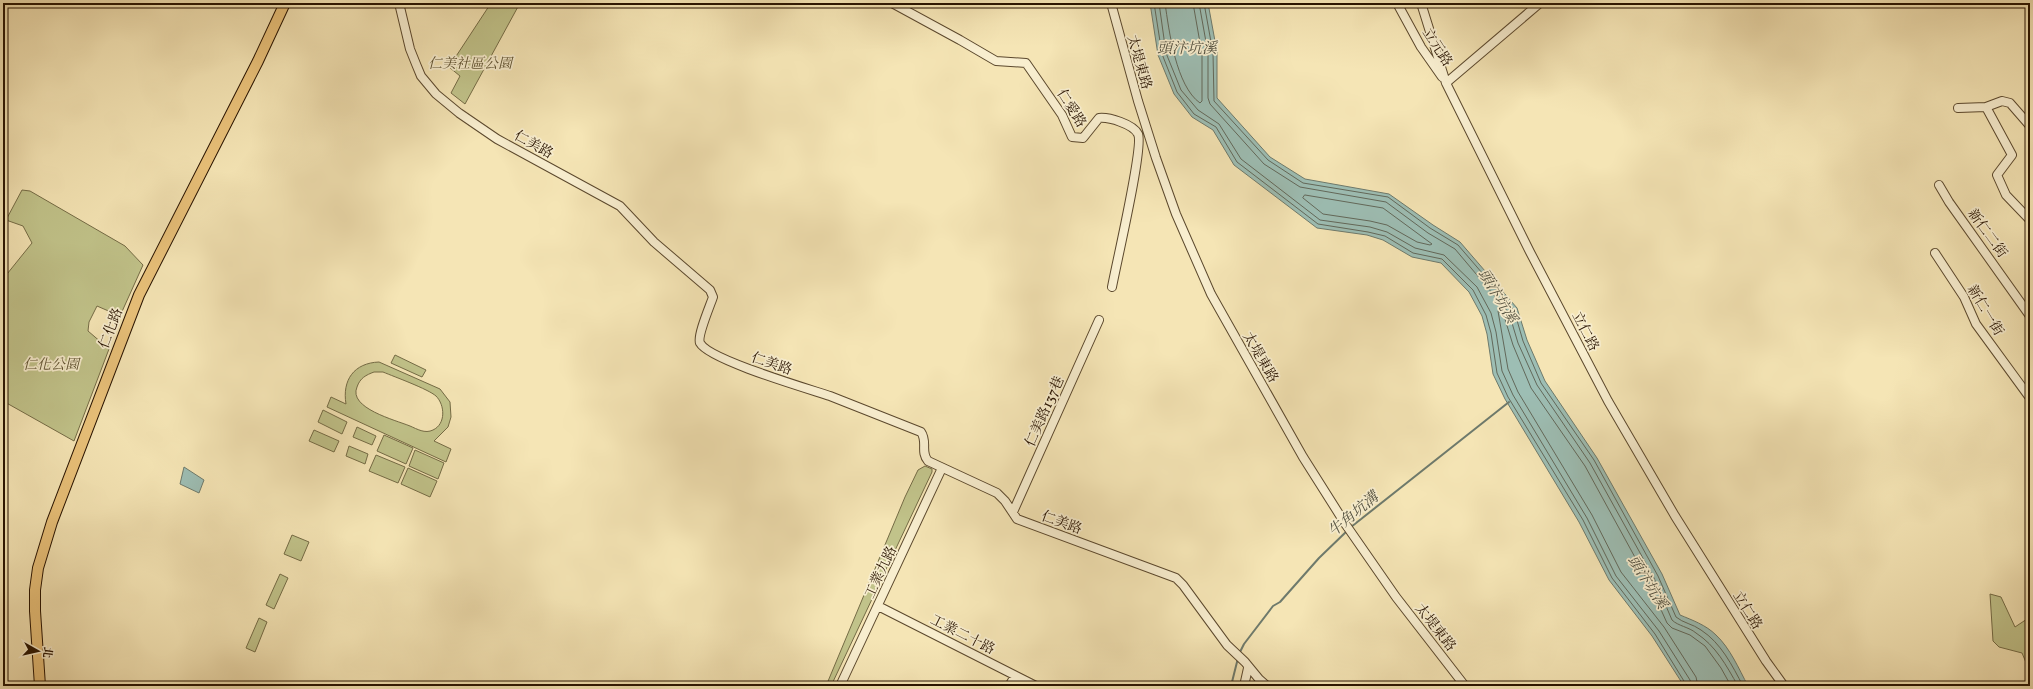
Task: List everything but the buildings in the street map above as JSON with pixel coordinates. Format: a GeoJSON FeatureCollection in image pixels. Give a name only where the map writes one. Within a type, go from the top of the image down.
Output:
{"type":"FeatureCollection","features":[{"type":"Feature","properties":{"kind":"main road","name":"仁化路"},"geometry":{"type":"LineString","coordinates":[[40,686],[35,590],[38,568],[52,522],[138,295],[258,61],[286,3]]}},
{"type":"Feature","properties":{"kind":"street","name":"仁美路"},"geometry":{"type":"LineString","coordinates":[[399,3],[410,49],[416,64],[421,76],[436,94],[459,113],[497,139],[620,206],[654,242],[710,290],[713,297],[700,338],[702,346],[726,359],[754,371],[829,396],[921,432],[926,439],[926,459],[942,468],[997,493],[1003,498],[1017,519],[1176,578],[1183,585],[1227,645],[1267,686]]}},
{"type":"Feature","properties":{"kind":"street","name":"仁愛路"},"geometry":{"type":"LineString","coordinates":[[892,3],[996,61],[1026,63],[1062,115],[1072,137],[1083,138],[1099,118],[1105,118],[1133,128],[1138,134],[1139,141],[1133,184],[1112,287]]}},
{"type":"Feature","properties":{"kind":"street","name":"太堤東路"},"geometry":{"type":"LineString","coordinates":[[1111,3],[1138,101],[1156,158],[1176,214],[1211,294],[1303,457],[1346,526],[1396,597],[1466,686]]}},
{"type":"Feature","properties":{"kind":"street","name":"立元路"},"geometry":{"type":"LineString","coordinates":[[1397,3],[1421,47],[1446,83]]}},
{"type":"Feature","properties":{"kind":"street"},"geometry":{"type":"LineString","coordinates":[[1421,3],[1446,83],[1540,3]]}},
{"type":"Feature","properties":{"kind":"street","name":"立仁路"},"geometry":{"type":"LineString","coordinates":[[1446,83],[1527,245],[1629,441],[1761,655],[1784,686]]}},
{"type":"Feature","properties":{"kind":"street"},"geometry":{"type":"LineString","coordinates":[[1958,108],[1986,108],[2002,101],[2010,103],[2030,126]]}},
{"type":"Feature","properties":{"kind":"street"},"geometry":{"type":"LineString","coordinates":[[1986,108],[2012,155],[1997,175],[2006,195],[2030,220]]}},
{"type":"Feature","properties":{"kind":"street","name":"新仁二街"},"geometry":{"type":"LineString","coordinates":[[1940,185],[1949,202],[2030,316]]}},
{"type":"Feature","properties":{"kind":"street","name":"新仁一街"},"geometry":{"type":"LineString","coordinates":[[1935,253],[1964,297],[1976,324],[2030,398]]}},
{"type":"Feature","properties":{"kind":"street","name":"仁美路137巷"},"geometry":{"type":"LineString","coordinates":[[1013,512],[1099,320]]}},
{"type":"Feature","properties":{"kind":"street","name":"工業九路"},"geometry":{"type":"LineString","coordinates":[[840,686],[942,468]]}},
{"type":"Feature","properties":{"kind":"street","name":"工業二十路"},"geometry":{"type":"LineString","coordinates":[[878,606],[1036,686]]}},
{"type":"Feature","properties":{"kind":"street"},"geometry":{"type":"LineString","coordinates":[[1244,686],[1247,665]]}},
{"type":"Feature","properties":{"kind":"street"},"geometry":{"type":"LineString","coordinates":[[1009,686],[1015,676]]}},
{"type":"Feature","properties":{"kind":"green space","name":"仁美社區公園"},"geometry":{"type":"Polygon","coordinates":[[[491,3],[520,3],[465,104],[451,93],[460,76],[449,67],[491,3]]]}},
{"type":"Feature","properties":{"kind":"green space","name":"仁化公園"},"geometry":{"type":"Polygon","coordinates":[[[22,190],[30,191],[125,246],[143,265],[120,316],[97,306],[89,322],[88,331],[109,349],[74,441],[3,401],[3,279],[32,243],[23,226],[6,220],[22,190]]]}},
{"type":"Feature","properties":{"kind":"green space"},"geometry":{"type":"Polygon","coordinates":[[[395,355],[426,370],[422,377],[391,363],[395,355]]]}},
{"type":"Feature","properties":{"kind":"green space"},"geometry":{"type":"Polygon","coordinates":[[[379,362],[440,389],[450,402],[451,417],[448,427],[434,441],[451,449],[446,462],[327,407],[331,397],[346,404],[345,395],[348,380],[357,369],[370,363],[379,362]],[[383,372],[371,373],[360,381],[356,394],[359,401],[366,407],[384,417],[421,431],[430,431],[437,427],[443,414],[441,404],[436,396],[383,372]]]}},
{"type":"Feature","properties":{"kind":"green space"},"geometry":{"type":"Polygon","coordinates":[[[323,410],[347,422],[342,434],[318,422],[323,410]]]}},
{"type":"Feature","properties":{"kind":"green space"},"geometry":{"type":"Polygon","coordinates":[[[357,427],[376,436],[372,445],[353,437],[357,427]]]}},
{"type":"Feature","properties":{"kind":"green space"},"geometry":{"type":"Polygon","coordinates":[[[314,430],[339,441],[334,452],[309,441],[314,430]]]}},
{"type":"Feature","properties":{"kind":"green space"},"geometry":{"type":"Polygon","coordinates":[[[384,435],[413,448],[406,464],[377,451],[384,435]]]}},
{"type":"Feature","properties":{"kind":"green space"},"geometry":{"type":"Polygon","coordinates":[[[349,446],[368,454],[365,464],[346,456],[349,446]]]}},
{"type":"Feature","properties":{"kind":"green space"},"geometry":{"type":"Polygon","coordinates":[[[415,450],[444,463],[438,479],[409,466],[415,450]]]}},
{"type":"Feature","properties":{"kind":"green space"},"geometry":{"type":"Polygon","coordinates":[[[376,455],[405,467],[398,483],[369,471],[376,455]]]}},
{"type":"Feature","properties":{"kind":"green space"},"geometry":{"type":"Polygon","coordinates":[[[925,466],[932,469],[932,472],[831,686],[826,686],[905,497],[918,470],[925,466]]]}},
{"type":"Feature","properties":{"kind":"green space"},"geometry":{"type":"Polygon","coordinates":[[[408,468],[437,481],[430,497],[401,484],[408,468]]]}},
{"type":"Feature","properties":{"kind":"green space"},"geometry":{"type":"Polygon","coordinates":[[[292,535],[309,542],[301,561],[284,554],[292,535]]]}},
{"type":"Feature","properties":{"kind":"green space"},"geometry":{"type":"Polygon","coordinates":[[[280,574],[288,578],[274,609],[266,605],[280,574]]]}},
{"type":"Feature","properties":{"kind":"green space"},"geometry":{"type":"Polygon","coordinates":[[[1990,594],[2001,597],[2015,627],[2030,617],[2030,672],[2022,653],[1999,647],[1993,641],[1990,594]]]}},
{"type":"Feature","properties":{"kind":"green space"},"geometry":{"type":"Polygon","coordinates":[[[259,618],[267,622],[255,652],[246,648],[259,618]]]}},
{"type":"Feature","properties":{"kind":"water","name":"頭汴坑溪"},"geometry":{"type":"Polygon","coordinates":[[[1150,3],[1208,3],[1217,52],[1217,98],[1270,157],[1305,179],[1389,194],[1460,242],[1517,308],[1527,340],[1545,381],[1597,458],[1662,574],[1680,615],[1712,631],[1721,640],[1734,659],[1748,686],[1684,686],[1652,636],[1609,580],[1579,522],[1505,399],[1493,374],[1487,334],[1482,316],[1469,292],[1441,263],[1412,257],[1383,240],[1367,235],[1317,228],[1234,165],[1213,130],[1192,117],[1174,94],[1158,55],[1150,3]]]}},
{"type":"Feature","properties":{"kind":"water"},"geometry":{"type":"Polygon","coordinates":[[[184,467],[204,480],[199,493],[180,484],[184,467]]]}},
{"type":"Feature","properties":{"kind":"waterway","name":"牛角坑溝"},"geometry":{"type":"LineString","coordinates":[[1351,527],[1509,402]]}},
{"type":"Feature","properties":{"kind":"waterway","name":"牛角坑溝"},"geometry":{"type":"LineString","coordinates":[[1239,654],[1244,644],[1273,606],[1280,602],[1319,558],[1348,530]]}},
{"type":"Feature","properties":{"kind":"waterway","name":"牛角坑溝"},"geometry":{"type":"LineString","coordinates":[[1231,686],[1238,658]]}}]}
